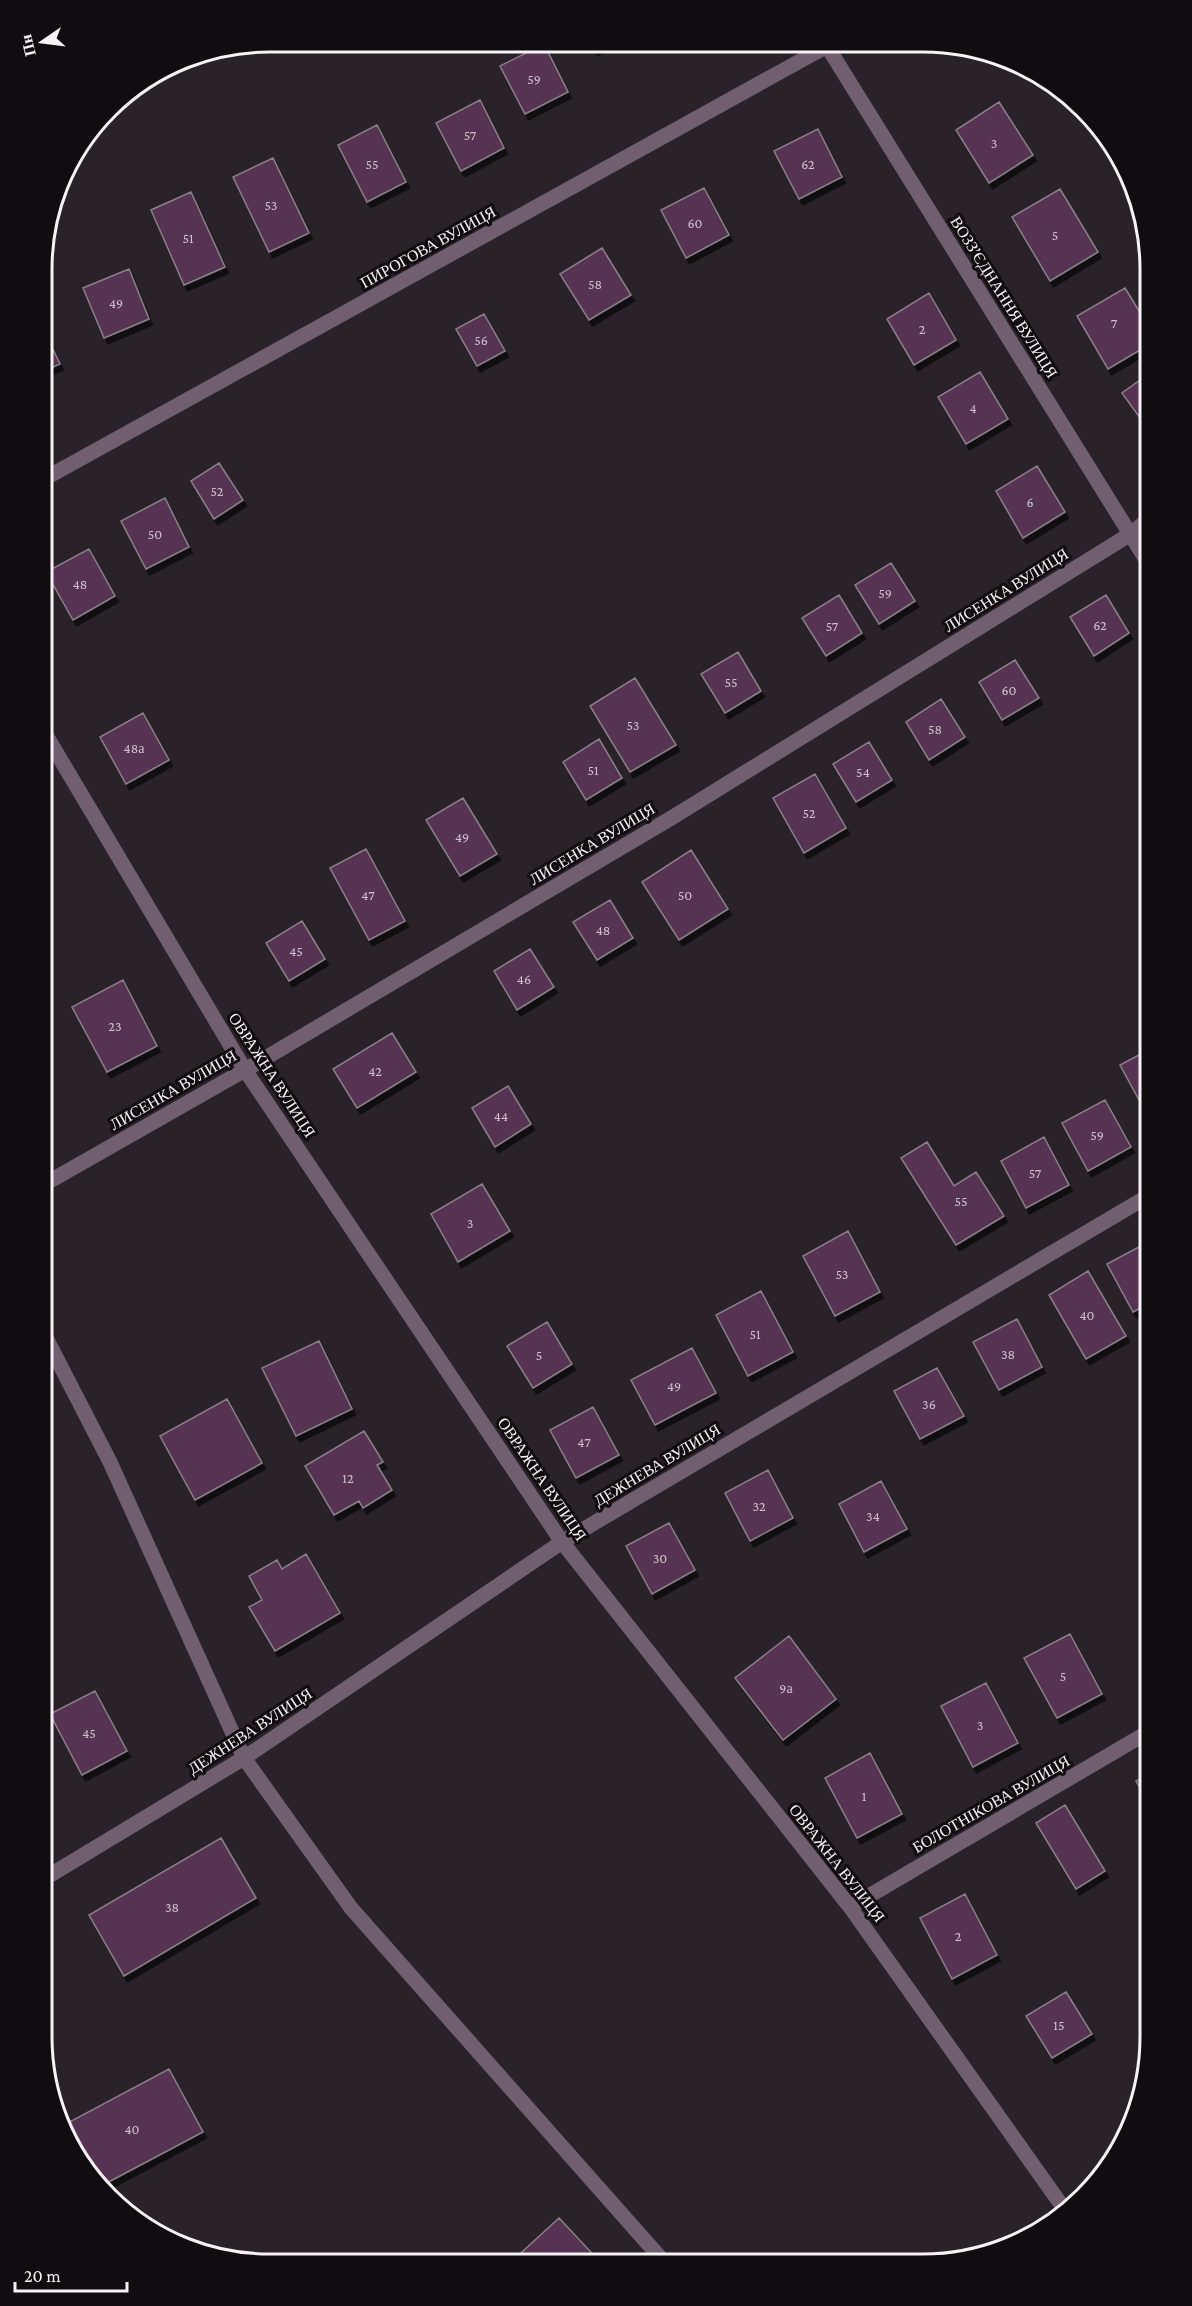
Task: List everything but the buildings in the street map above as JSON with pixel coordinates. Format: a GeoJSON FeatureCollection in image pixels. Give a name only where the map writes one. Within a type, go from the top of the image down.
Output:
{"type":"FeatureCollection","features":[{"type":"Feature","properties":{"kind":"street","name":"ПИРОГОВА ВУЛИЦЯ"},"geometry":{"type":"LineString","coordinates":[[52,475],[817,52]]}},
{"type":"Feature","properties":{"kind":"street","name":"ВОЗЗ’ЄДНАННЯ ВУЛИЦЯ"},"geometry":{"type":"LineString","coordinates":[[832,52],[1140,551]]}},
{"type":"Feature","properties":{"kind":"street","name":"ЛИСЕНКА ВУЛИЦЯ"},"geometry":{"type":"LineString","coordinates":[[52,1180],[245,1070],[673,817],[1140,526]]}},
{"type":"Feature","properties":{"kind":"street","name":"ОВРАЖНА ВУЛИЦЯ"},"geometry":{"type":"LineString","coordinates":[[52,745],[245,1070],[562,1542],[850,1907],[1061,2204]]}},
{"type":"Feature","properties":{"kind":"street","name":"ДЕЖНЕВА ВУЛИЦЯ"},"geometry":{"type":"LineString","coordinates":[[52,1874],[244,1758],[562,1542],[1140,1201]]}},
{"type":"Feature","properties":{"kind":"street"},"geometry":{"type":"LineString","coordinates":[[52,1349],[110,1462],[244,1758],[351,1908],[657,2254]]}},
{"type":"Feature","properties":{"kind":"street","name":"БОЛОТНІКОВА ВУЛИЦЯ"},"geometry":{"type":"LineString","coordinates":[[850,1907],[1140,1737]]}}]}
